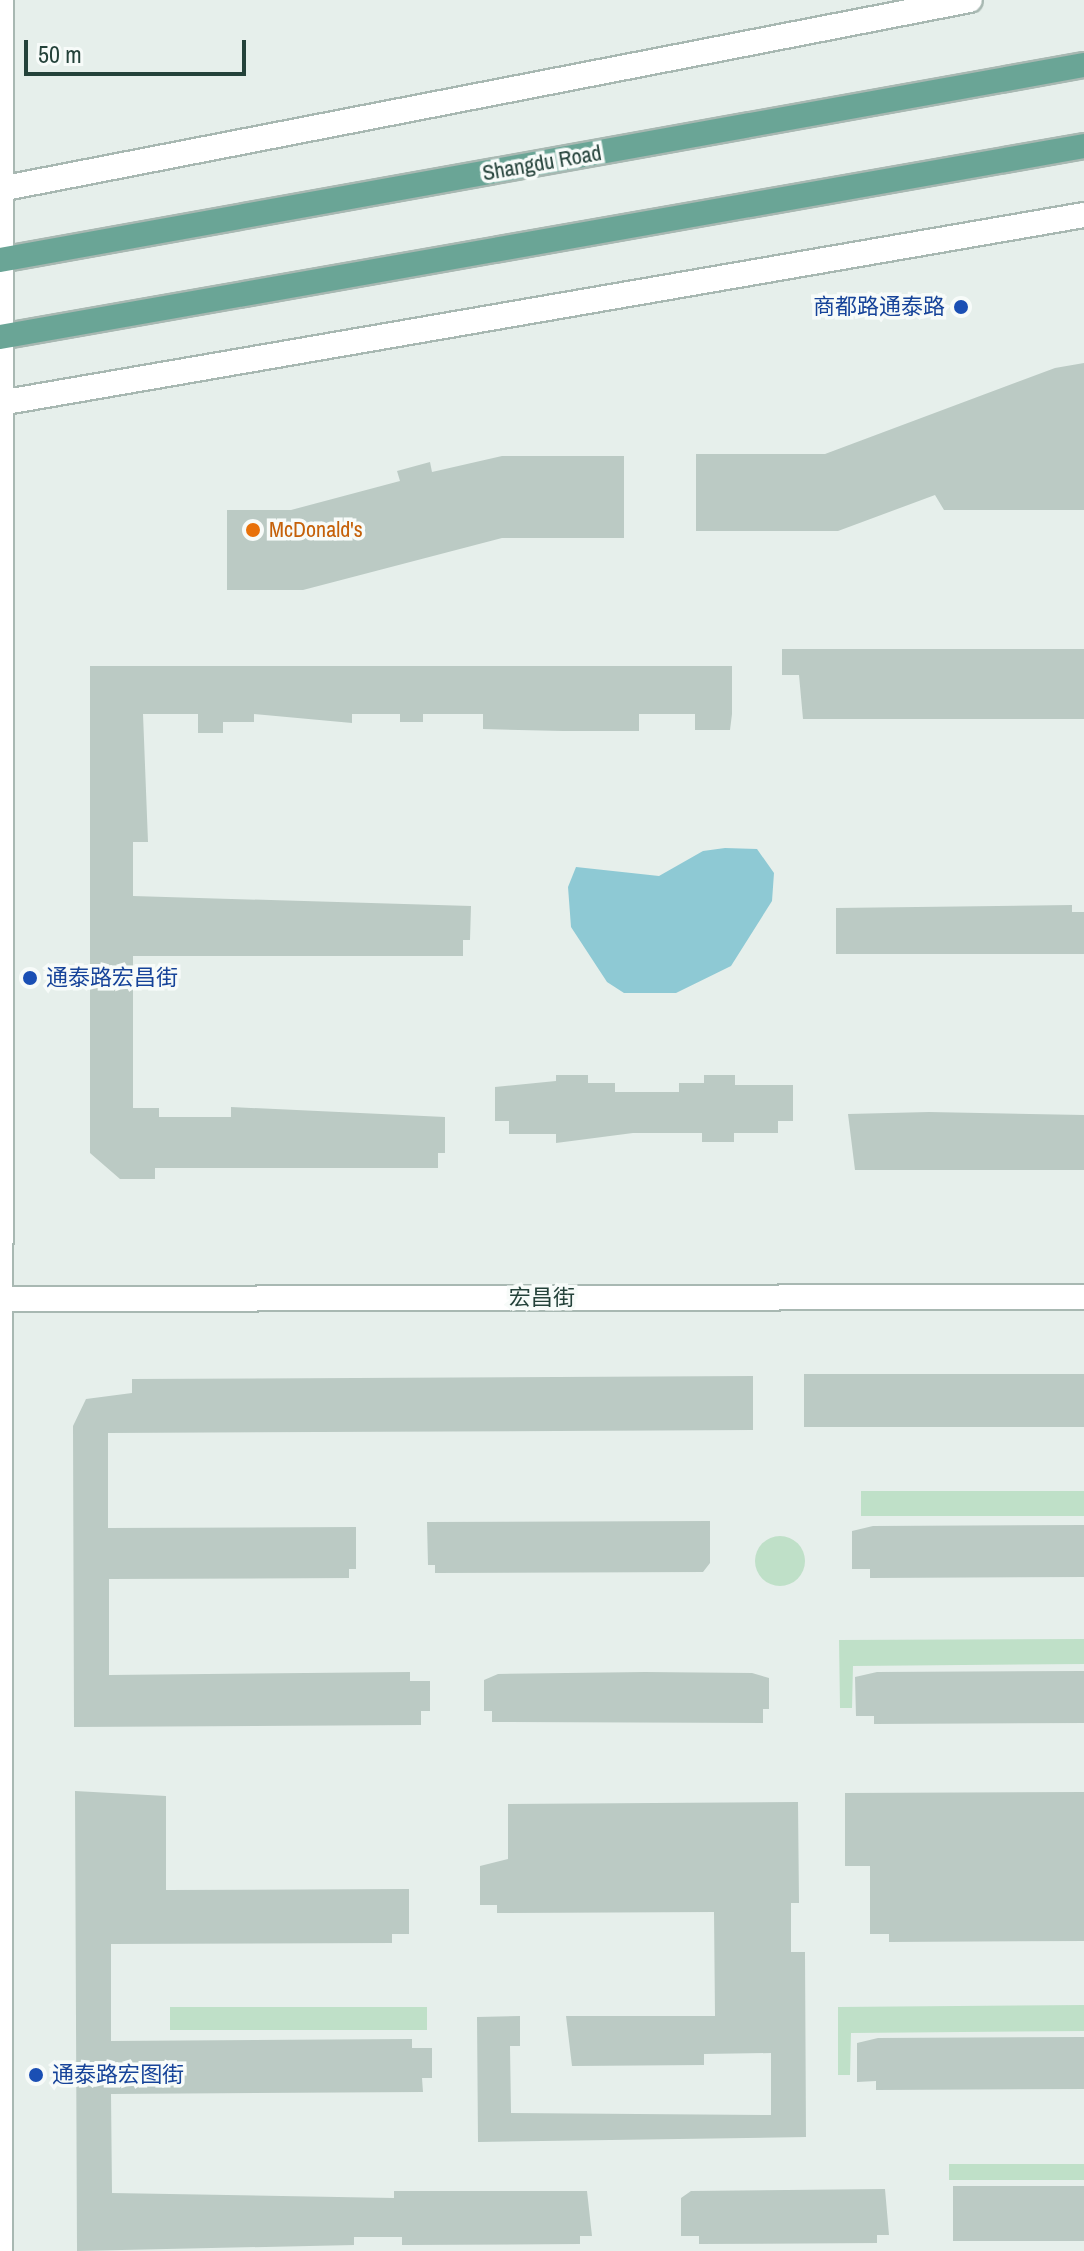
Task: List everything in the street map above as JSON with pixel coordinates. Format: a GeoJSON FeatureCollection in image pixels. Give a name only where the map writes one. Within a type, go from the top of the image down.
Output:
{"type":"FeatureCollection","features":[{"type":"Feature","properties":{"kind":"main road","name":"Shangdu Road"},"geometry":{"type":"LineString","coordinates":[[1,260],[1084,65]]}},
{"type":"Feature","properties":{"kind":"main road"},"geometry":{"type":"LineString","coordinates":[[1,337],[1084,146]]}},
{"type":"Feature","properties":{"kind":"street"},"geometry":{"type":"LineString","coordinates":[[0,2251],[1,0]]}},
{"type":"Feature","properties":{"kind":"street"},"geometry":{"type":"LineString","coordinates":[[1,189],[970,0]]}},
{"type":"Feature","properties":{"kind":"street"},"geometry":{"type":"LineString","coordinates":[[1,403],[1084,215]]}},
{"type":"Feature","properties":{"kind":"street","name":"宏昌街"},"geometry":{"type":"LineString","coordinates":[[1,1299],[1084,1297]]}},
{"type":"Feature","properties":{"kind":"green space"},"geometry":{"type":"Polygon","coordinates":[[[861,1491],[1084,1491],[1084,1516],[861,1516],[861,1491]]]}},
{"type":"Feature","properties":{"kind":"green space"},"geometry":{"type":"Polygon","coordinates":[[[780,1536],[798,1543],[805,1561],[798,1579],[780,1586],[762,1579],[755,1561],[762,1543],[780,1536]]]}},
{"type":"Feature","properties":{"kind":"green space"},"geometry":{"type":"Polygon","coordinates":[[[1084,1639],[1084,1664],[853,1666],[852,1708],[840,1708],[839,1640],[1084,1639]]]}},
{"type":"Feature","properties":{"kind":"green space"},"geometry":{"type":"Polygon","coordinates":[[[1084,2005],[1084,2031],[851,2033],[850,2075],[838,2075],[838,2007],[1084,2005]]]}},
{"type":"Feature","properties":{"kind":"green space"},"geometry":{"type":"Polygon","coordinates":[[[170,2007],[427,2007],[427,2030],[170,2030],[170,2007]]]}},
{"type":"Feature","properties":{"kind":"green space"},"geometry":{"type":"Polygon","coordinates":[[[949,2164],[1084,2164],[1084,2180],[949,2180],[949,2164]]]}},
{"type":"Feature","properties":{"kind":"water"},"geometry":{"type":"Polygon","coordinates":[[[757,849],[774,873],[772,901],[731,966],[676,993],[624,993],[607,982],[571,927],[568,887],[576,867],[659,876],[703,851],[757,849]]]}},
{"type":"Feature","properties":{"kind":"building"},"geometry":{"type":"Polygon","coordinates":[[[1084,363],[1084,510],[944,510],[935,495],[838,531],[696,531],[696,454],[825,454],[1055,368],[1084,363]]]}},
{"type":"Feature","properties":{"kind":"building"},"geometry":{"type":"Polygon","coordinates":[[[502,456],[624,456],[624,538],[502,538],[303,590],[227,590],[227,510],[291,510],[400,481],[397,471],[430,462],[432,472],[502,456]]]}},
{"type":"Feature","properties":{"kind":"building"},"geometry":{"type":"Polygon","coordinates":[[[782,649],[1084,649],[1084,719],[803,719],[799,675],[782,675],[782,649]]]}},
{"type":"Feature","properties":{"kind":"building"},"geometry":{"type":"Polygon","coordinates":[[[90,666],[732,666],[732,714],[730,730],[695,730],[695,714],[639,714],[639,731],[563,731],[483,729],[483,714],[423,714],[423,722],[400,722],[400,714],[352,714],[352,723],[254,714],[254,722],[223,722],[223,733],[198,733],[198,714],[143,714],[148,842],[133,842],[133,896],[471,906],[470,940],[463,940],[463,956],[133,956],[133,1108],[159,1108],[159,1117],[231,1117],[231,1107],[445,1117],[445,1153],[438,1153],[438,1168],[155,1168],[155,1179],[120,1179],[90,1153],[90,666]]]}},
{"type":"Feature","properties":{"kind":"building"},"geometry":{"type":"Polygon","coordinates":[[[1072,905],[1072,912],[1084,912],[1084,954],[836,954],[836,908],[1072,905]]]}},
{"type":"Feature","properties":{"kind":"building"},"geometry":{"type":"Polygon","coordinates":[[[556,1075],[588,1075],[588,1083],[615,1083],[615,1092],[679,1092],[679,1083],[704,1083],[704,1075],[735,1075],[735,1085],[793,1085],[793,1121],[778,1121],[778,1133],[734,1133],[734,1142],[702,1142],[702,1133],[633,1133],[556,1143],[556,1134],[509,1134],[509,1121],[495,1121],[495,1087],[556,1081],[556,1075]]]}},
{"type":"Feature","properties":{"kind":"building"},"geometry":{"type":"Polygon","coordinates":[[[848,1114],[1084,1115],[1084,1170],[855,1170],[848,1114]]]}},
{"type":"Feature","properties":{"kind":"building"},"geometry":{"type":"Polygon","coordinates":[[[804,1374],[1084,1374],[1084,1427],[804,1427],[804,1374]]]}},
{"type":"Feature","properties":{"kind":"building"},"geometry":{"type":"Polygon","coordinates":[[[753,1376],[753,1430],[108,1433],[108,1528],[356,1527],[356,1569],[349,1569],[349,1578],[109,1579],[109,1675],[410,1672],[410,1681],[430,1681],[430,1711],[421,1711],[421,1725],[74,1727],[73,1426],[86,1399],[132,1393],[132,1379],[753,1376]]]}},
{"type":"Feature","properties":{"kind":"building"},"geometry":{"type":"Polygon","coordinates":[[[710,1521],[710,1563],[703,1572],[435,1573],[435,1565],[428,1565],[427,1522],[710,1521]]]}},
{"type":"Feature","properties":{"kind":"building"},"geometry":{"type":"Polygon","coordinates":[[[1084,1525],[1084,1577],[870,1578],[870,1569],[852,1569],[852,1531],[873,1526],[1084,1525]]]}},
{"type":"Feature","properties":{"kind":"building"},"geometry":{"type":"Polygon","coordinates":[[[1084,1671],[1084,1723],[874,1724],[874,1716],[856,1716],[855,1677],[877,1672],[1084,1671]]]}},
{"type":"Feature","properties":{"kind":"building"},"geometry":{"type":"Polygon","coordinates":[[[752,1673],[769,1678],[769,1709],[763,1709],[763,1723],[492,1722],[492,1711],[484,1711],[484,1680],[498,1674],[752,1673]]]}},
{"type":"Feature","properties":{"kind":"building"},"geometry":{"type":"Polygon","coordinates":[[[75,1791],[166,1796],[166,1890],[409,1889],[409,1934],[392,1934],[392,1943],[111,1944],[111,2041],[412,2039],[412,2048],[432,2048],[432,2078],[422,2078],[423,2092],[111,2094],[112,2193],[394,2198],[394,2191],[587,2191],[592,2236],[580,2236],[580,2244],[402,2245],[402,2237],[354,2237],[354,2245],[77,2251],[75,1791]]]}},
{"type":"Feature","properties":{"kind":"building"},"geometry":{"type":"Polygon","coordinates":[[[1084,1792],[1084,1941],[889,1942],[889,1934],[870,1934],[870,1866],[845,1866],[845,1793],[1084,1792]]]}},
{"type":"Feature","properties":{"kind":"building"},"geometry":{"type":"Polygon","coordinates":[[[798,1802],[799,1903],[791,1903],[791,1952],[805,1952],[806,2137],[478,2142],[477,2017],[520,2016],[520,2046],[510,2046],[511,2113],[771,2115],[771,2053],[704,2054],[704,2065],[572,2066],[566,2016],[715,2016],[714,1912],[497,1913],[497,1905],[480,1905],[480,1866],[508,1859],[508,1804],[798,1802]]]}},
{"type":"Feature","properties":{"kind":"building"},"geometry":{"type":"Polygon","coordinates":[[[1084,2037],[1084,2089],[876,2090],[876,2081],[857,2082],[857,2043],[878,2038],[1084,2037]]]}},
{"type":"Feature","properties":{"kind":"building"},"geometry":{"type":"Polygon","coordinates":[[[953,2186],[1084,2186],[1084,2241],[953,2241],[953,2186]]]}},
{"type":"Feature","properties":{"kind":"building"},"geometry":{"type":"Polygon","coordinates":[[[885,2189],[889,2235],[877,2235],[877,2243],[699,2244],[699,2236],[681,2236],[681,2198],[691,2191],[885,2189]]]}},
{"type":"Feature","properties":{"kind":"place","name":"商都路通泰路"},"geometry":{"type":"Point","coordinates":[961,307]}},
{"type":"Feature","properties":{"kind":"place","name":"McDonald's"},"geometry":{"type":"Point","coordinates":[253,530]}},
{"type":"Feature","properties":{"kind":"place","name":"通泰路宏昌街"},"geometry":{"type":"Point","coordinates":[30,978]}},
{"type":"Feature","properties":{"kind":"place","name":"通泰路宏图街"},"geometry":{"type":"Point","coordinates":[36,2075]}}]}
